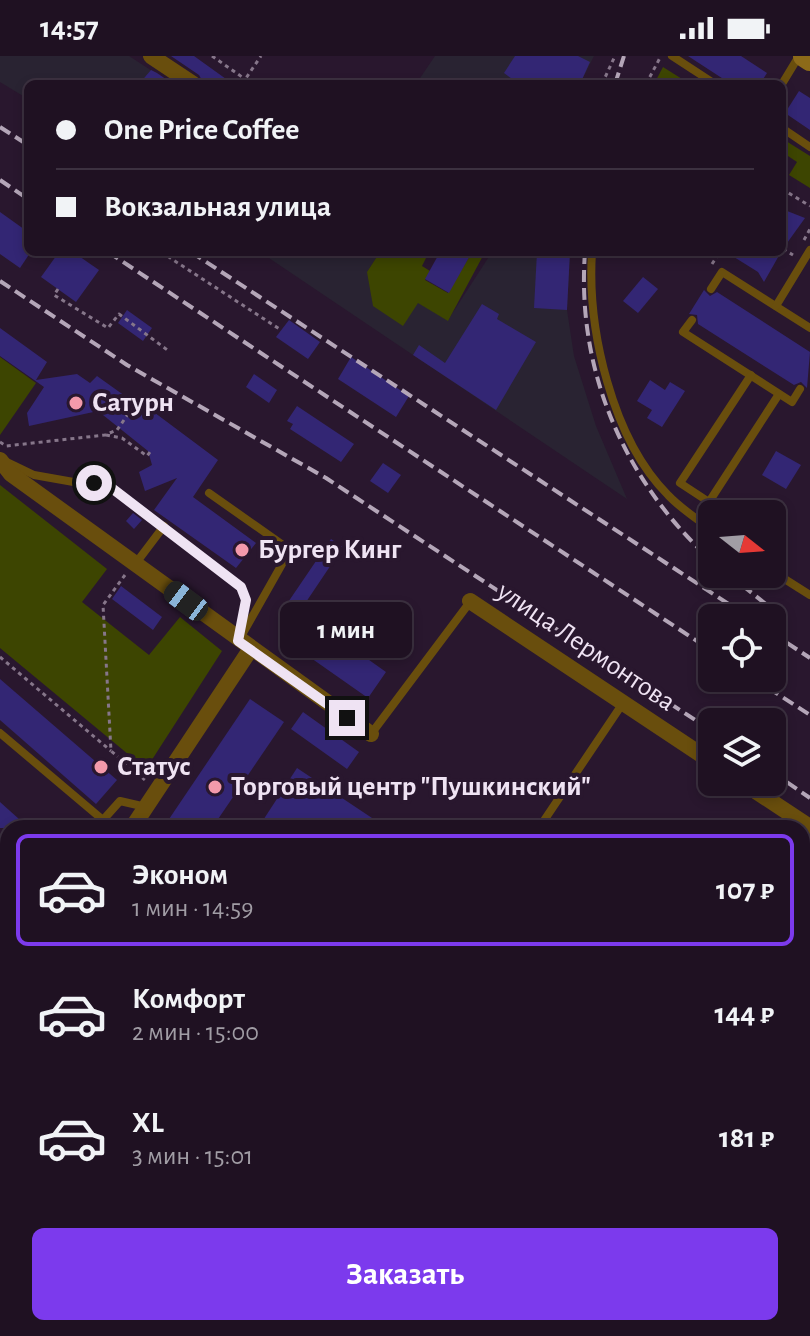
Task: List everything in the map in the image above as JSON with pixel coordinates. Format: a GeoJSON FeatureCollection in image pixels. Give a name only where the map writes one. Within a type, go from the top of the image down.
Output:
{"type":"FeatureCollection","features":[{"type":"Feature","properties":{"kind":"street"},"geometry":{"type":"LineString","coordinates":[[801,56],[810,60]]}},
{"type":"Feature","properties":{"kind":"street"},"geometry":{"type":"LineString","coordinates":[[155,57],[187,80]]}},
{"type":"Feature","properties":{"kind":"street"},"geometry":{"type":"LineString","coordinates":[[2,455],[11,474],[371,734]]}},
{"type":"Feature","properties":{"kind":"street","name":"улица Лермонтова"},"geometry":{"type":"LineString","coordinates":[[470,601],[698,753]]}},
{"type":"Feature","properties":{"kind":"street"},"geometry":{"type":"LineString","coordinates":[[137,820],[244,645]]}},
{"type":"Feature","properties":{"kind":"street"},"geometry":{"type":"LineString","coordinates":[[763,796],[799,820]]}},
{"type":"Feature","properties":{"kind":"lane"},"geometry":{"type":"LineString","coordinates":[[672,56],[709,80]]}},
{"type":"Feature","properties":{"kind":"lane"},"geometry":{"type":"LineString","coordinates":[[785,80],[801,56]]}},
{"type":"Feature","properties":{"kind":"lane"},"geometry":{"type":"LineString","coordinates":[[786,131],[810,147]]}},
{"type":"Feature","properties":{"kind":"lane"},"geometry":{"type":"LineString","coordinates":[[776,306],[810,250]]}},
{"type":"Feature","properties":{"kind":"lane"},"geometry":{"type":"LineString","coordinates":[[592,256],[590,287],[594,320],[612,396],[637,452],[667,495],[698,519]]}},
{"type":"Feature","properties":{"kind":"lane"},"geometry":{"type":"LineString","coordinates":[[711,289],[722,272],[810,328]]}},
{"type":"Feature","properties":{"kind":"lane"},"geometry":{"type":"LineString","coordinates":[[692,320],[683,332],[779,394],[792,402],[800,389]]}},
{"type":"Feature","properties":{"kind":"lane"},"geometry":{"type":"LineString","coordinates":[[751,375],[680,483],[690,490],[709,502],[779,394]]}},
{"type":"Feature","properties":{"kind":"lane"},"geometry":{"type":"LineString","coordinates":[[2,455],[34,475],[113,489],[164,526],[241,587],[246,600],[244,645]]}},
{"type":"Feature","properties":{"kind":"lane"},"geometry":{"type":"LineString","coordinates":[[209,493],[290,550],[244,645]]}},
{"type":"Feature","properties":{"kind":"lane"},"geometry":{"type":"LineString","coordinates":[[136,563],[164,526]]}},
{"type":"Feature","properties":{"kind":"lane"},"geometry":{"type":"LineString","coordinates":[[786,580],[810,595]]}},
{"type":"Feature","properties":{"kind":"lane"},"geometry":{"type":"LineString","coordinates":[[371,734],[470,601]]}},
{"type":"Feature","properties":{"kind":"lane"},"geometry":{"type":"LineString","coordinates":[[544,820],[623,703]]}},
{"type":"Feature","properties":{"kind":"lane"},"geometry":{"type":"LineString","coordinates":[[0,733],[103,820],[120,801],[146,807]]}},
{"type":"Feature","properties":{"kind":"path"},"geometry":{"type":"LineString","coordinates":[[212,56],[245,79],[261,56]]}},
{"type":"Feature","properties":{"kind":"path"},"geometry":{"type":"LineString","coordinates":[[604,80],[615,56]]}},
{"type":"Feature","properties":{"kind":"path"},"geometry":{"type":"LineString","coordinates":[[648,80],[661,56]]}},
{"type":"Feature","properties":{"kind":"path"},"geometry":{"type":"LineString","coordinates":[[786,191],[810,206]]}},
{"type":"Feature","properties":{"kind":"path"},"geometry":{"type":"LineString","coordinates":[[786,251],[794,256]]}},
{"type":"Feature","properties":{"kind":"path"},"geometry":{"type":"LineString","coordinates":[[167,256],[281,330]]}},
{"type":"Feature","properties":{"kind":"path"},"geometry":{"type":"LineString","coordinates":[[58,289],[54,295],[98,324],[108,328],[119,314],[170,352]]}},
{"type":"Feature","properties":{"kind":"path"},"geometry":{"type":"LineString","coordinates":[[2,455],[117,430],[140,397]]}},
{"type":"Feature","properties":{"kind":"path"},"geometry":{"type":"LineString","coordinates":[[105,435],[123,436],[147,456],[150,452]]}},
{"type":"Feature","properties":{"kind":"path"},"geometry":{"type":"LineString","coordinates":[[111,751],[103,605],[136,563]]}},
{"type":"Feature","properties":{"kind":"path"},"geometry":{"type":"LineString","coordinates":[[0,657],[150,784]]}},
{"type":"Feature","properties":{"kind":"shaded area"},"geometry":{"type":"Polygon","coordinates":[[[0,56],[129,56],[166,80],[24,80],[24,97],[0,82],[0,56]]]}},
{"type":"Feature","properties":{"kind":"shaded area"},"geometry":{"type":"Polygon","coordinates":[[[435,56],[594,56],[582,80],[419,80],[435,56]]]}},
{"type":"Feature","properties":{"kind":"shaded area"},"geometry":{"type":"Polygon","coordinates":[[[266,256],[377,256],[367,272],[448,320],[489,256],[570,256],[567,310],[574,356],[596,426],[627,499],[266,256]]]}},
{"type":"Feature","properties":{"kind":"green space"},"geometry":{"type":"Polygon","coordinates":[[[663,67],[684,80],[656,80],[663,67]]]}},
{"type":"Feature","properties":{"kind":"green space"},"geometry":{"type":"Polygon","coordinates":[[[786,141],[810,156],[810,188],[789,175],[797,162],[786,155],[786,141]]]}},
{"type":"Feature","properties":{"kind":"green space"},"geometry":{"type":"Polygon","coordinates":[[[377,256],[423,256],[426,258],[422,266],[430,271],[425,280],[448,293],[470,256],[483,256],[448,321],[418,303],[403,326],[373,306],[367,272],[377,256]]]}},
{"type":"Feature","properties":{"kind":"green space"},"geometry":{"type":"Polygon","coordinates":[[[0,357],[36,383],[0,435],[0,357]]]}},
{"type":"Feature","properties":{"kind":"green space"},"geometry":{"type":"Polygon","coordinates":[[[0,485],[107,569],[82,602],[149,655],[180,617],[222,651],[146,769],[0,648],[0,485]]]}},
{"type":"Feature","properties":{"kind":"building"},"geometry":{"type":"Polygon","coordinates":[[[171,56],[194,56],[227,80],[202,80],[171,56]]]}},
{"type":"Feature","properties":{"kind":"building"},"geometry":{"type":"Polygon","coordinates":[[[515,56],[578,56],[590,62],[582,80],[514,80],[504,73],[515,56]]]}},
{"type":"Feature","properties":{"kind":"building"},"geometry":{"type":"Polygon","coordinates":[[[688,56],[741,56],[767,73],[763,80],[725,80],[688,56]]]}},
{"type":"Feature","properties":{"kind":"building"},"geometry":{"type":"Polygon","coordinates":[[[151,70],[167,80],[142,80],[151,70]]]}},
{"type":"Feature","properties":{"kind":"building"},"geometry":{"type":"Polygon","coordinates":[[[799,91],[810,98],[810,130],[786,114],[799,91]]]}},
{"type":"Feature","properties":{"kind":"building"},"geometry":{"type":"Polygon","coordinates":[[[786,211],[805,218],[786,244],[786,211]]]}},
{"type":"Feature","properties":{"kind":"building"},"geometry":{"type":"Polygon","coordinates":[[[0,212],[24,229],[24,256],[28,256],[20,268],[0,254],[0,212]]]}},
{"type":"Feature","properties":{"kind":"building"},"geometry":{"type":"Polygon","coordinates":[[[56,256],[79,256],[99,270],[76,302],[41,277],[56,256]]]}},
{"type":"Feature","properties":{"kind":"building"},"geometry":{"type":"Polygon","coordinates":[[[438,256],[470,256],[449,293],[425,279],[438,256]]]}},
{"type":"Feature","properties":{"kind":"building"},"geometry":{"type":"Polygon","coordinates":[[[537,256],[570,256],[567,310],[534,308],[537,256]]]}},
{"type":"Feature","properties":{"kind":"building"},"geometry":{"type":"Polygon","coordinates":[[[732,256],[779,256],[764,282],[758,272],[732,256]]]}},
{"type":"Feature","properties":{"kind":"building"},"geometry":{"type":"Polygon","coordinates":[[[643,277],[658,289],[638,313],[623,301],[643,277]]]}},
{"type":"Feature","properties":{"kind":"building"},"geometry":{"type":"Polygon","coordinates":[[[704,290],[710,296],[717,292],[810,352],[807,388],[801,382],[794,385],[698,324],[697,315],[689,314],[704,290]]]}},
{"type":"Feature","properties":{"kind":"building"},"geometry":{"type":"Polygon","coordinates":[[[482,304],[499,314],[497,319],[536,342],[496,410],[413,355],[419,345],[445,363],[482,304]]]}},
{"type":"Feature","properties":{"kind":"building"},"geometry":{"type":"Polygon","coordinates":[[[127,310],[152,328],[143,341],[118,323],[127,310]]]}},
{"type":"Feature","properties":{"kind":"building"},"geometry":{"type":"Polygon","coordinates":[[[289,320],[320,342],[308,359],[276,337],[289,320]]]}},
{"type":"Feature","properties":{"kind":"building"},"geometry":{"type":"Polygon","coordinates":[[[0,328],[47,362],[36,380],[77,374],[90,383],[97,376],[132,401],[135,398],[218,460],[193,497],[256,543],[236,568],[154,510],[177,478],[145,491],[139,472],[152,465],[148,451],[98,411],[29,426],[27,413],[44,387],[0,356],[0,328]]]}},
{"type":"Feature","properties":{"kind":"building"},"geometry":{"type":"Polygon","coordinates":[[[351,357],[409,396],[396,417],[338,379],[351,357]]]}},
{"type":"Feature","properties":{"kind":"building"},"geometry":{"type":"Polygon","coordinates":[[[254,374],[277,390],[269,403],[246,387],[254,374]]]}},
{"type":"Feature","properties":{"kind":"building"},"geometry":{"type":"Polygon","coordinates":[[[650,380],[665,390],[670,382],[685,391],[662,427],[647,418],[652,410],[637,401],[650,380]]]}},
{"type":"Feature","properties":{"kind":"building"},"geometry":{"type":"Polygon","coordinates":[[[297,406],[354,444],[341,462],[290,429],[293,424],[287,421],[297,406]]]}},
{"type":"Feature","properties":{"kind":"building"},"geometry":{"type":"Polygon","coordinates":[[[776,451],[801,465],[786,489],[762,475],[776,451]]]}},
{"type":"Feature","properties":{"kind":"building"},"geometry":{"type":"Polygon","coordinates":[[[383,463],[401,475],[388,493],[370,481],[383,463]]]}},
{"type":"Feature","properties":{"kind":"building"},"geometry":{"type":"Polygon","coordinates":[[[133,513],[142,520],[134,529],[126,521],[133,513]]]}},
{"type":"Feature","properties":{"kind":"building"},"geometry":{"type":"Polygon","coordinates":[[[331,539],[343,547],[300,611],[386,672],[368,698],[281,637],[278,617],[331,539]]]}},
{"type":"Feature","properties":{"kind":"building"},"geometry":{"type":"Polygon","coordinates":[[[121,586],[162,617],[153,630],[112,599],[121,586]]]}},
{"type":"Feature","properties":{"kind":"building"},"geometry":{"type":"Polygon","coordinates":[[[0,679],[117,780],[96,804],[0,720],[0,679]]]}},
{"type":"Feature","properties":{"kind":"building","name":"Торговый центр \"Пушкинский\""},"geometry":{"type":"Polygon","coordinates":[[[250,699],[284,722],[217,820],[168,820],[250,699]]]}},
{"type":"Feature","properties":{"kind":"building"},"geometry":{"type":"Polygon","coordinates":[[[303,712],[359,752],[347,769],[291,729],[303,712]]]}},
{"type":"Feature","properties":{"kind":"building"},"geometry":{"type":"Polygon","coordinates":[[[297,768],[375,820],[263,820],[297,768]]]}},
{"type":"Feature","properties":{"kind":"building"},"geometry":{"type":"Polygon","coordinates":[[[0,802],[20,820],[0,820],[0,802]]]}},
{"type":"Feature","properties":{"kind":"railway"},"geometry":{"type":"LineString","coordinates":[[616,80],[624,56]]}},
{"type":"Feature","properties":{"kind":"railway"},"geometry":{"type":"LineString","coordinates":[[0,127],[24,142]]}},
{"type":"Feature","properties":{"kind":"railway"},"geometry":{"type":"LineString","coordinates":[[0,180],[24,196]]}},
{"type":"Feature","properties":{"kind":"railway"},"geometry":{"type":"LineString","coordinates":[[114,256],[698,642]]}},
{"type":"Feature","properties":{"kind":"railway"},"geometry":{"type":"LineString","coordinates":[[197,256],[729,604]]}},
{"type":"Feature","properties":{"kind":"railway"},"geometry":{"type":"LineString","coordinates":[[585,256],[584,296],[589,339],[598,381],[612,422],[654,496],[698,547]]}},
{"type":"Feature","properties":{"kind":"railway"},"geometry":{"type":"LineString","coordinates":[[0,281],[127,365],[326,478],[698,722]]}},
{"type":"Feature","properties":{"kind":"railway"},"geometry":{"type":"LineString","coordinates":[[746,588],[766,604]]}},
{"type":"Feature","properties":{"kind":"railway"},"geometry":{"type":"LineString","coordinates":[[786,642],[810,658]]}},
{"type":"Feature","properties":{"kind":"railway"},"geometry":{"type":"LineString","coordinates":[[775,692],[810,715]]}},
{"type":"Feature","properties":{"kind":"railway"},"geometry":{"type":"LineString","coordinates":[[786,782],[810,798]]}},
{"type":"Feature","properties":{"kind":"place","name":"Сатурн"},"geometry":{"type":"Point","coordinates":[76,403]}},
{"type":"Feature","properties":{"kind":"place","name":"Бургер Кинг"},"geometry":{"type":"Point","coordinates":[242,550]}},
{"type":"Feature","properties":{"kind":"place","name":"Статус"},"geometry":{"type":"Point","coordinates":[101,767]}},
{"type":"Feature","properties":{"kind":"place","name":"Торговый центр \"Пушкинский\""},"geometry":{"type":"Point","coordinates":[215,787]}},
{"type":"Feature","properties":{"kind":"route"},"geometry":{"type":"LineString","coordinates":[[94,483],[113,489],[241,587],[246,600],[238,641],[347,718]]}}]}
